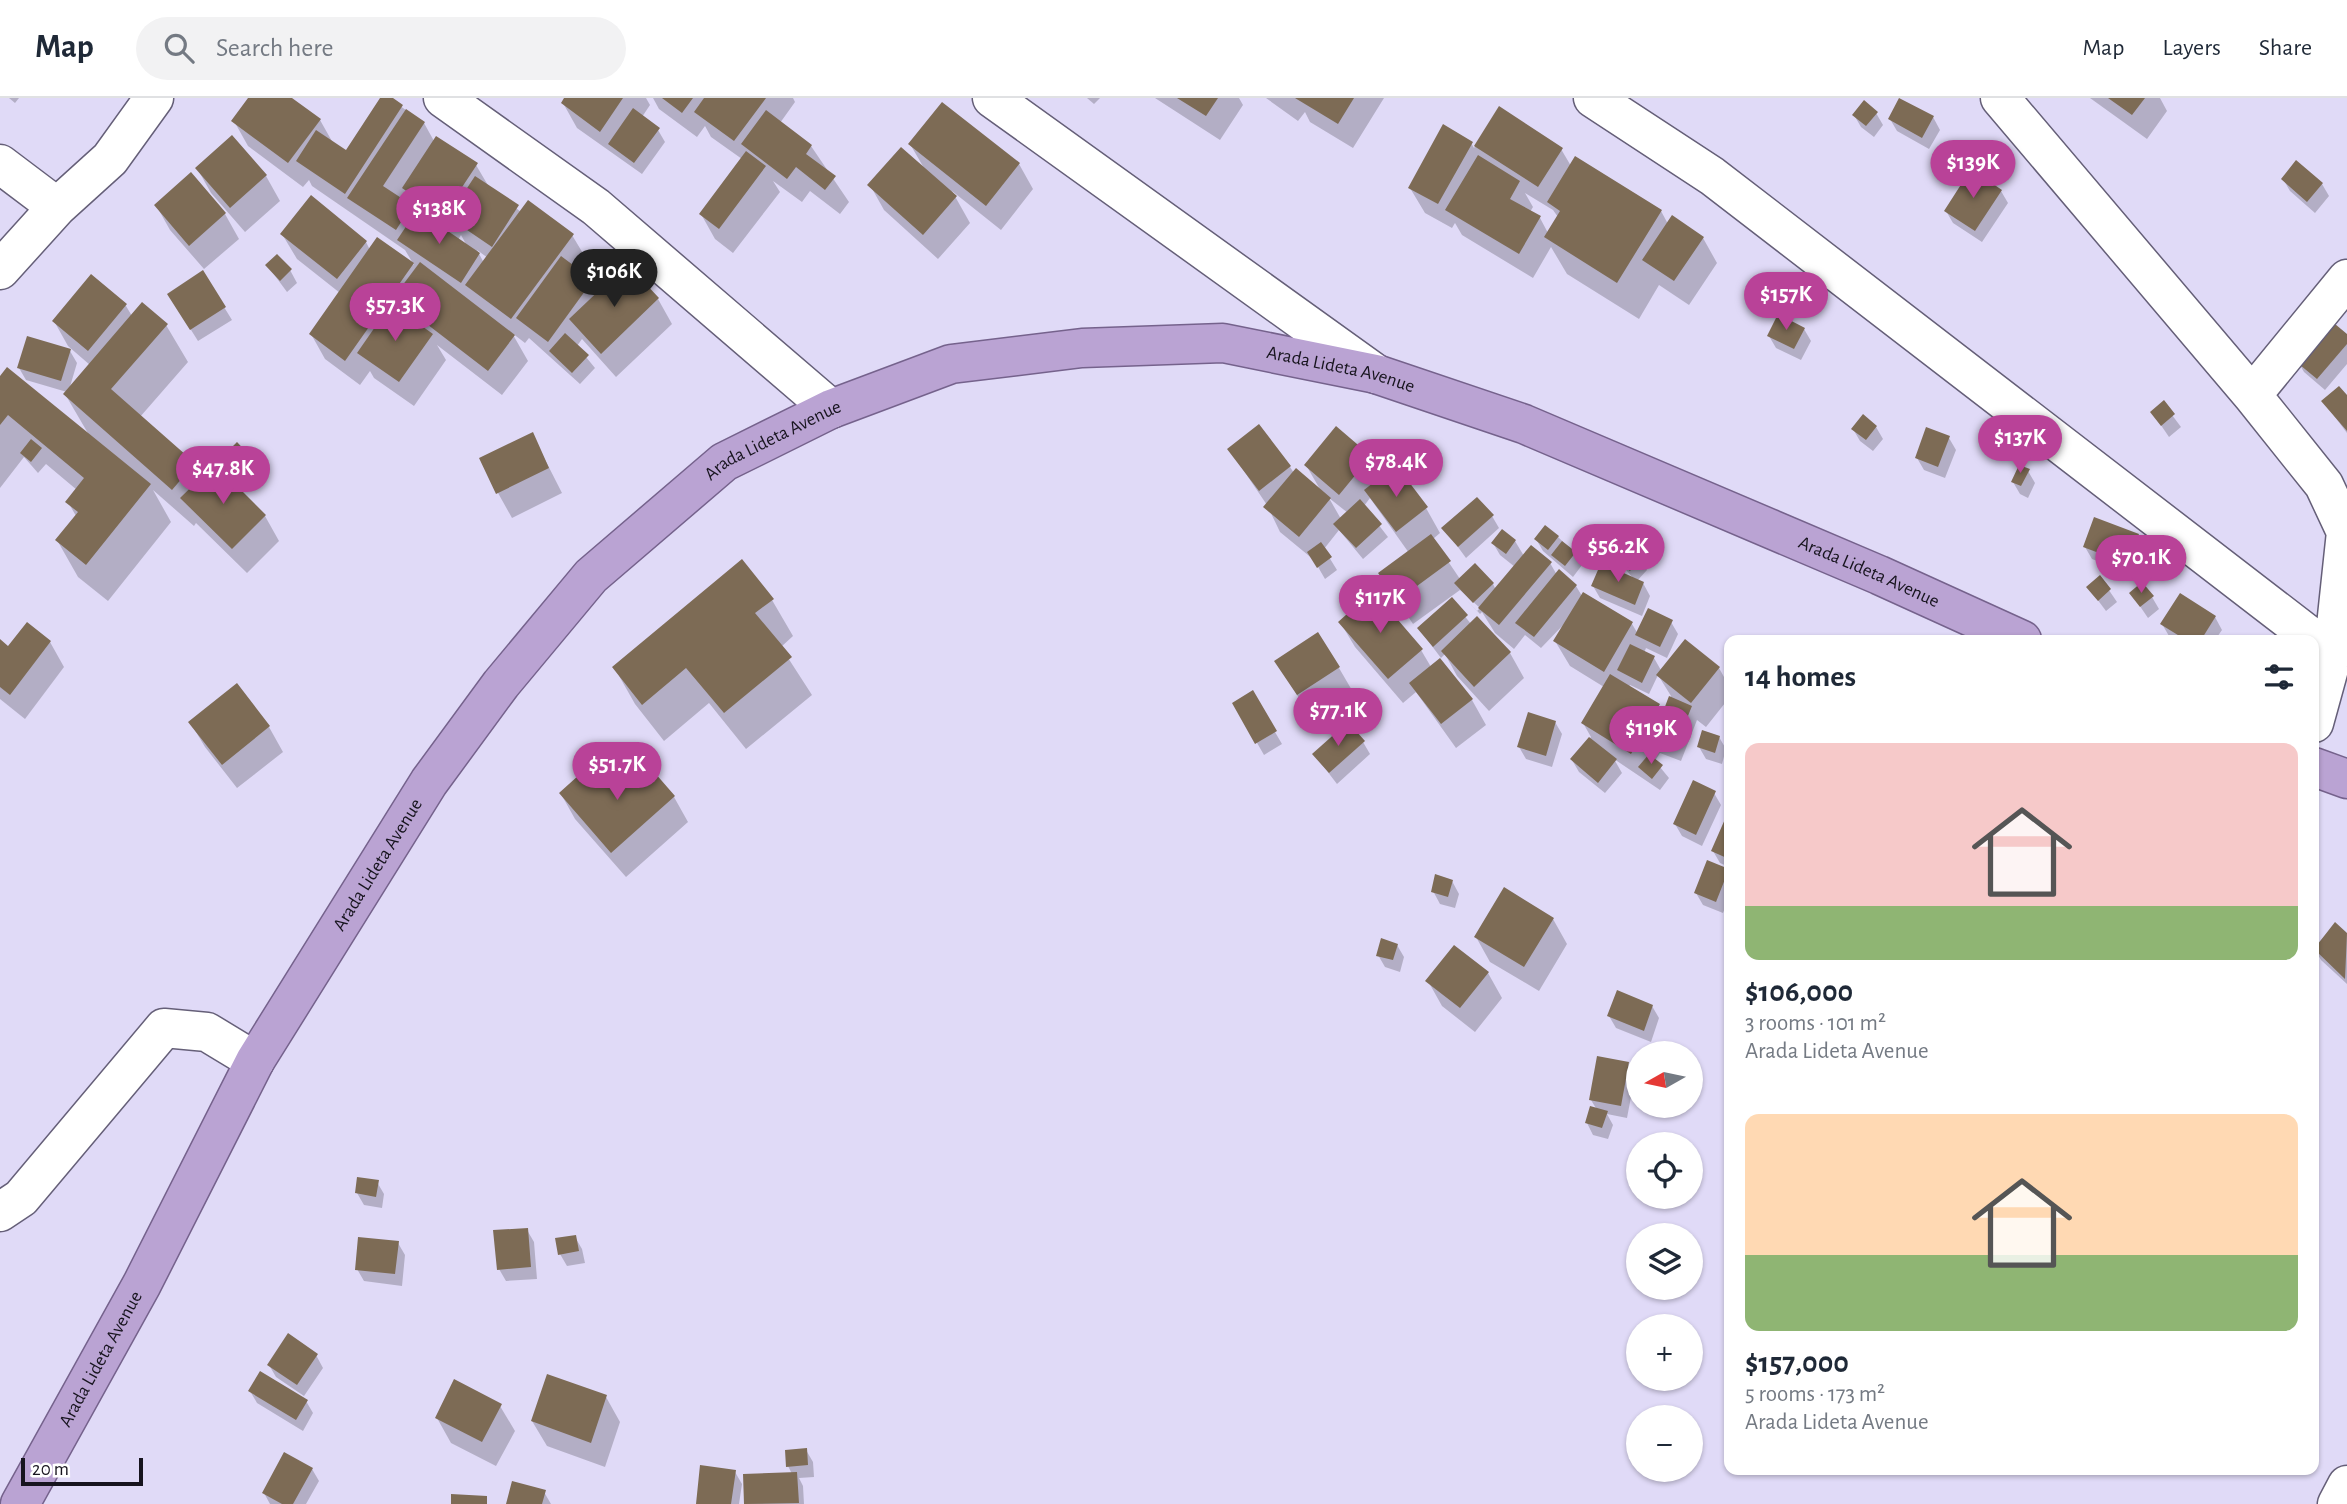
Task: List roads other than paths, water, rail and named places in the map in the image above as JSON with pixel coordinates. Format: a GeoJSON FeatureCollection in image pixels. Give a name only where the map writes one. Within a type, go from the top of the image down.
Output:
{"type":"FeatureCollection","features":[{"type":"Feature","properties":{"kind":"highway","name":"Arada Lideta Avenue"},"geometry":{"type":"LineString","coordinates":[[20,1504],[142,1284],[256,1061],[429,782],[501,684],[590,576],[724,462],[831,409],[951,364],[1082,348],[1223,343],[1376,374],[1524,424],[1879,575],[2011,635]]}},
{"type":"Feature","properties":{"kind":"highway"},"geometry":{"type":"LineString","coordinates":[[2319,770],[2347,779]]}},
{"type":"Feature","properties":{"kind":"street"},"geometry":{"type":"LineString","coordinates":[[0,270],[57,207],[110,159],[153,98]]}},
{"type":"Feature","properties":{"kind":"street"},"geometry":{"type":"LineString","coordinates":[[443,98],[596,207],[831,409]]}},
{"type":"Feature","properties":{"kind":"street"},"geometry":{"type":"LineString","coordinates":[[992,98],[1376,374]]}},
{"type":"Feature","properties":{"kind":"street"},"geometry":{"type":"LineString","coordinates":[[1593,98],[1712,176],[2308,635]]}},
{"type":"Feature","properties":{"kind":"street"},"geometry":{"type":"LineString","coordinates":[[2000,98],[2252,395],[2324,485],[2346,531],[2333,654],[2319,705]]}},
{"type":"Feature","properties":{"kind":"street"},"geometry":{"type":"LineString","coordinates":[[0,164],[57,207]]}},
{"type":"Feature","properties":{"kind":"street"},"geometry":{"type":"LineString","coordinates":[[2252,395],[2347,279]]}},
{"type":"Feature","properties":{"kind":"street"},"geometry":{"type":"LineString","coordinates":[[2319,643],[2333,654]]}},
{"type":"Feature","properties":{"kind":"street"},"geometry":{"type":"LineString","coordinates":[[0,1212],[20,1199],[164,1028],[207,1032],[256,1061]]}},
{"type":"Feature","properties":{"kind":"street"},"geometry":{"type":"LineString","coordinates":[[2337,1504],[2347,1485]]}}]}
